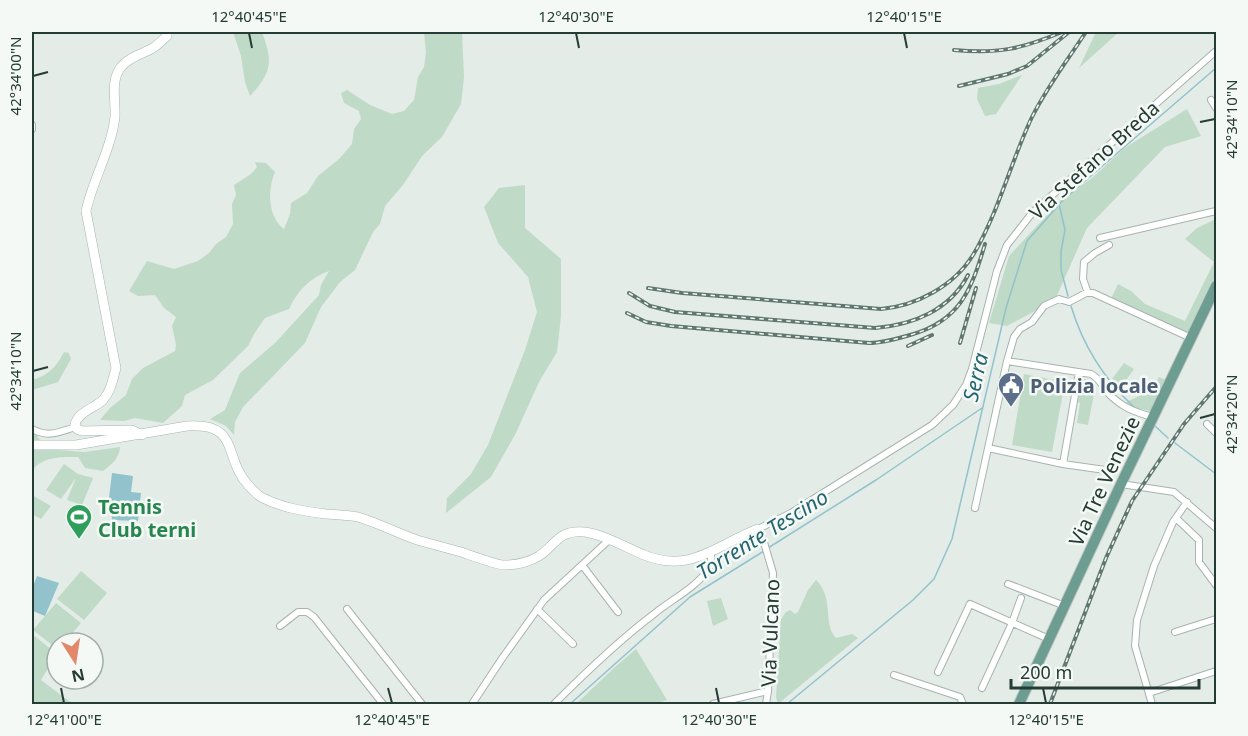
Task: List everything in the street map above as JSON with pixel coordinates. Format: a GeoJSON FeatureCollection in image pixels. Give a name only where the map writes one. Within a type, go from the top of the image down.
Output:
{"type":"FeatureCollection","features":[{"type":"Feature","properties":{"kind":"main road","name":"Via Tre Venezie"},"geometry":{"type":"LineString","coordinates":[[1019,705],[1153,417],[1186,338],[1216,286]]}},
{"type":"Feature","properties":{"kind":"street"},"geometry":{"type":"LineString","coordinates":[[142,435],[132,430],[82,431],[76,427],[77,417],[104,399],[112,385],[116,368],[86,211],[91,191],[111,139],[115,115],[115,77],[121,66],[135,56],[155,47],[167,36],[167,32]]}},
{"type":"Feature","properties":{"kind":"street","name":"Via Stefano Breda"},"geometry":{"type":"LineString","coordinates":[[758,529],[791,513],[932,425],[953,405],[966,385],[972,369],[997,271],[1007,244],[1018,228],[1032,212],[1216,51]]}},
{"type":"Feature","properties":{"kind":"street"},"geometry":{"type":"LineString","coordinates":[[1211,100],[1216,108]]}},
{"type":"Feature","properties":{"kind":"street"},"geometry":{"type":"LineString","coordinates":[[1100,238],[1216,211]]}},
{"type":"Feature","properties":{"kind":"street"},"geometry":{"type":"LineString","coordinates":[[1088,293],[1083,279],[1084,262],[1109,245]]}},
{"type":"Feature","properties":{"kind":"street"},"geometry":{"type":"LineString","coordinates":[[975,508],[1014,337],[1020,329],[1032,322],[1040,309],[1059,299],[1069,302],[1093,293],[1186,338]]}},
{"type":"Feature","properties":{"kind":"street"},"geometry":{"type":"LineString","coordinates":[[1007,362],[1079,372],[1096,377],[1106,391],[1129,410],[1153,417]]}},
{"type":"Feature","properties":{"kind":"street"},"geometry":{"type":"LineString","coordinates":[[1063,464],[1079,372]]}},
{"type":"Feature","properties":{"kind":"street"},"geometry":{"type":"LineString","coordinates":[[1207,424],[1216,433]]}},
{"type":"Feature","properties":{"kind":"street"},"geometry":{"type":"LineString","coordinates":[[32,445],[76,445],[187,426],[213,427],[229,444],[240,476],[258,496],[282,507],[357,517],[417,540],[501,566],[521,563],[539,556],[557,538],[571,533],[585,532],[654,559],[673,563],[687,561],[711,552],[758,529]]}},
{"type":"Feature","properties":{"kind":"street"},"geometry":{"type":"LineString","coordinates":[[32,429],[43,435],[76,427]]}},
{"type":"Feature","properties":{"kind":"street"},"geometry":{"type":"LineString","coordinates":[[988,448],[1063,464],[1105,470]]}},
{"type":"Feature","properties":{"kind":"street"},"geometry":{"type":"LineString","coordinates":[[1121,484],[1174,492],[1216,528]]}},
{"type":"Feature","properties":{"kind":"street"},"geometry":{"type":"LineString","coordinates":[[1152,705],[1135,646],[1137,620],[1154,566],[1173,522],[1187,502]]}},
{"type":"Feature","properties":{"kind":"street"},"geometry":{"type":"LineString","coordinates":[[1177,519],[1200,540],[1199,562],[1216,585]]}},
{"type":"Feature","properties":{"kind":"street","name":"Via Vulcano"},"geometry":{"type":"LineString","coordinates":[[758,529],[768,554],[774,583],[766,705]]}},
{"type":"Feature","properties":{"kind":"street"},"geometry":{"type":"LineString","coordinates":[[472,705],[544,600],[609,540]]}},
{"type":"Feature","properties":{"kind":"street"},"geometry":{"type":"LineString","coordinates":[[554,705],[584,674],[652,615],[696,582],[708,570],[711,552]]}},
{"type":"Feature","properties":{"kind":"street"},"geometry":{"type":"LineString","coordinates":[[582,565],[618,612]]}},
{"type":"Feature","properties":{"kind":"street"},"geometry":{"type":"LineString","coordinates":[[1008,584],[1065,606]]}},
{"type":"Feature","properties":{"kind":"street"},"geometry":{"type":"LineString","coordinates":[[982,688],[1021,598]]}},
{"type":"Feature","properties":{"kind":"street"},"geometry":{"type":"LineString","coordinates":[[938,672],[970,604],[1049,639]]}},
{"type":"Feature","properties":{"kind":"street"},"geometry":{"type":"LineString","coordinates":[[347,609],[422,705]]}},
{"type":"Feature","properties":{"kind":"street"},"geometry":{"type":"LineString","coordinates":[[537,609],[573,644]]}},
{"type":"Feature","properties":{"kind":"street"},"geometry":{"type":"LineString","coordinates":[[280,626],[298,612],[307,612],[314,617],[383,705]]}},
{"type":"Feature","properties":{"kind":"street"},"geometry":{"type":"LineString","coordinates":[[1175,632],[1216,619]]}},
{"type":"Feature","properties":{"kind":"street"},"geometry":{"type":"LineString","coordinates":[[1149,693],[1216,671]]}},
{"type":"Feature","properties":{"kind":"street"},"geometry":{"type":"LineString","coordinates":[[894,675],[960,697],[963,705]]}},
{"type":"Feature","properties":{"kind":"street"},"geometry":{"type":"LineString","coordinates":[[713,705],[768,691]]}},
{"type":"Feature","properties":{"kind":"green space"},"geometry":{"type":"Polygon","coordinates":[[[233,32],[262,32],[266,42],[269,59],[266,73],[250,96],[245,82],[241,56],[233,32]]]}},
{"type":"Feature","properties":{"kind":"green space"},"geometry":{"type":"Polygon","coordinates":[[[424,32],[462,32],[464,77],[461,104],[442,137],[422,156],[403,185],[385,206],[380,224],[373,232],[355,270],[340,282],[321,307],[305,343],[243,407],[235,422],[234,435],[226,426],[210,419],[225,410],[240,373],[276,342],[319,295],[321,285],[329,271],[316,277],[305,286],[289,309],[265,318],[248,346],[213,380],[185,395],[182,406],[163,423],[135,418],[124,421],[100,420],[126,395],[132,379],[143,368],[175,351],[172,326],[176,317],[164,308],[155,295],[138,296],[129,291],[147,261],[174,269],[198,261],[209,253],[226,237],[233,224],[232,204],[236,195],[234,185],[251,174],[257,167],[255,162],[266,163],[275,172],[272,179],[270,203],[275,218],[284,229],[290,214],[291,203],[307,193],[318,176],[339,159],[352,144],[354,129],[361,119],[359,111],[344,103],[341,93],[347,90],[370,105],[392,114],[404,111],[414,100],[418,77],[424,67],[426,53],[424,32]]]}},
{"type":"Feature","properties":{"kind":"green space"},"geometry":{"type":"Polygon","coordinates":[[[1096,32],[1119,32],[1079,68],[1096,32]]]}},
{"type":"Feature","properties":{"kind":"green space"},"geometry":{"type":"Polygon","coordinates":[[[1022,75],[996,114],[985,116],[977,99],[978,88],[999,84],[1022,75]]]}},
{"type":"Feature","properties":{"kind":"green space"},"geometry":{"type":"Polygon","coordinates":[[[1187,109],[1201,136],[1165,147],[1087,228],[1055,300],[1007,326],[989,323],[1009,256],[1061,200],[1092,178],[1126,147],[1187,109]]]}},
{"type":"Feature","properties":{"kind":"green space"},"geometry":{"type":"Polygon","coordinates":[[[525,185],[525,228],[561,259],[561,316],[557,352],[539,382],[516,433],[491,477],[446,513],[447,498],[471,474],[488,445],[525,350],[537,312],[528,277],[498,243],[484,207],[499,188],[525,185]]]}},
{"type":"Feature","properties":{"kind":"green space"},"geometry":{"type":"Polygon","coordinates":[[[1216,219],[1216,278],[1190,334],[1111,299],[1118,284],[1131,291],[1145,304],[1185,321],[1214,262],[1185,239],[1197,228],[1216,219]]]}},
{"type":"Feature","properties":{"kind":"green space"},"geometry":{"type":"Polygon","coordinates":[[[64,352],[69,353],[71,359],[58,382],[32,390],[32,380],[51,370],[64,352]]]}},
{"type":"Feature","properties":{"kind":"green space"},"geometry":{"type":"Polygon","coordinates":[[[1124,363],[1134,369],[1122,386],[1112,379],[1124,363]]]}},
{"type":"Feature","properties":{"kind":"green space"},"geometry":{"type":"Polygon","coordinates":[[[1024,374],[1065,382],[1052,452],[1012,445],[1024,374]]]}},
{"type":"Feature","properties":{"kind":"green space"},"geometry":{"type":"Polygon","coordinates":[[[1159,377],[1166,380],[1151,411],[1129,407],[1124,403],[1152,390],[1159,377]]]}},
{"type":"Feature","properties":{"kind":"green space"},"geometry":{"type":"Polygon","coordinates":[[[1084,379],[1094,380],[1096,384],[1088,425],[1077,423],[1080,390],[1084,391],[1080,383],[1084,379]]]}},
{"type":"Feature","properties":{"kind":"green space"},"geometry":{"type":"Polygon","coordinates":[[[32,428],[46,449],[85,452],[120,447],[118,455],[103,471],[85,468],[78,457],[59,457],[41,462],[32,471],[32,428]]]}},
{"type":"Feature","properties":{"kind":"green space"},"geometry":{"type":"Polygon","coordinates":[[[64,464],[78,474],[93,478],[82,505],[67,500],[76,478],[61,499],[46,490],[64,464]]]}},
{"type":"Feature","properties":{"kind":"green space"},"geometry":{"type":"Polygon","coordinates":[[[32,495],[51,506],[41,519],[32,514],[32,495]]]}},
{"type":"Feature","properties":{"kind":"green space"},"geometry":{"type":"Polygon","coordinates":[[[81,571],[107,593],[84,620],[57,599],[81,571]]]}},
{"type":"Feature","properties":{"kind":"green space"},"geometry":{"type":"Polygon","coordinates":[[[816,580],[825,595],[830,625],[836,638],[852,634],[858,638],[778,704],[776,697],[781,619],[790,610],[795,614],[798,612],[808,590],[816,580]]]}},
{"type":"Feature","properties":{"kind":"green space"},"geometry":{"type":"Polygon","coordinates":[[[721,598],[728,619],[713,626],[707,601],[721,598]]]}},
{"type":"Feature","properties":{"kind":"green space"},"geometry":{"type":"Polygon","coordinates":[[[56,603],[81,623],[74,631],[45,631],[45,640],[33,630],[56,603]]]}},
{"type":"Feature","properties":{"kind":"green space"},"geometry":{"type":"Polygon","coordinates":[[[32,634],[45,644],[45,674],[41,680],[45,683],[45,691],[56,691],[73,704],[32,704],[32,634]]]}},
{"type":"Feature","properties":{"kind":"green space"},"geometry":{"type":"Polygon","coordinates":[[[636,649],[667,700],[654,704],[576,704],[615,667],[636,649]]]}},
{"type":"Feature","properties":{"kind":"water"},"geometry":{"type":"Polygon","coordinates":[[[112,473],[133,476],[131,492],[141,493],[138,521],[112,520],[111,507],[108,506],[112,473]]]}},
{"type":"Feature","properties":{"kind":"water"},"geometry":{"type":"Polygon","coordinates":[[[37,576],[59,583],[45,616],[33,611],[32,614],[32,589],[37,576]]]}},
{"type":"Feature","properties":{"kind":"waterway","name":"Serra"},"geometry":{"type":"LineString","coordinates":[[787,704],[913,600],[934,579],[952,539],[1006,308],[1027,241],[1063,200],[1216,68]]}},
{"type":"Feature","properties":{"kind":"waterway"},"geometry":{"type":"LineString","coordinates":[[1059,204],[1065,230],[1061,251],[1061,270],[1068,296]]}},
{"type":"Feature","properties":{"kind":"waterway"},"geometry":{"type":"LineString","coordinates":[[1071,306],[1082,335],[1096,361],[1113,385],[1134,407]]}},
{"type":"Feature","properties":{"kind":"waterway","name":"Torrente Tescino"},"geometry":{"type":"LineString","coordinates":[[768,548],[876,480],[982,408]]}},
{"type":"Feature","properties":{"kind":"waterway"},"geometry":{"type":"LineString","coordinates":[[1155,426],[1168,438]]}},
{"type":"Feature","properties":{"kind":"waterway"},"geometry":{"type":"LineString","coordinates":[[1175,443],[1216,474]]}},
{"type":"Feature","properties":{"kind":"waterway","name":"Torrente Tescino"},"geometry":{"type":"LineString","coordinates":[[570,704],[690,597],[764,551]]}},
{"type":"Feature","properties":{"kind":"railway"},"geometry":{"type":"LineString","coordinates":[[954,50],[1010,49],[1062,32]]}},
{"type":"Feature","properties":{"kind":"railway"},"geometry":{"type":"LineString","coordinates":[[959,86],[1008,74],[1027,66],[1069,32]]}},
{"type":"Feature","properties":{"kind":"railway"},"geometry":{"type":"LineString","coordinates":[[648,288],[682,293],[881,309],[907,304],[945,285],[965,266],[982,239],[1032,117],[1086,32]]}},
{"type":"Feature","properties":{"kind":"railway"},"geometry":{"type":"LineString","coordinates":[[627,313],[646,322],[671,326],[869,343],[884,342],[927,329],[952,312],[968,290],[985,244]]}},
{"type":"Feature","properties":{"kind":"railway"},"geometry":{"type":"LineString","coordinates":[[629,293],[650,306],[675,312],[875,328],[903,323],[929,313],[951,298],[968,275]]}},
{"type":"Feature","properties":{"kind":"railway"},"geometry":{"type":"LineString","coordinates":[[960,343],[976,288]]}},
{"type":"Feature","properties":{"kind":"railway"},"geometry":{"type":"LineString","coordinates":[[908,346],[932,335]]}},
{"type":"Feature","properties":{"kind":"railway"},"geometry":{"type":"LineString","coordinates":[[1050,704],[1106,558],[1132,501],[1184,424],[1216,387]]}},
{"type":"Feature","properties":{"kind":"place","name":"Polizia locale"},"geometry":{"type":"Point","coordinates":[1011,408]}},
{"type":"Feature","properties":{"kind":"place","name":"Tennis Club terni"},"geometry":{"type":"Point","coordinates":[79,540]}}]}
